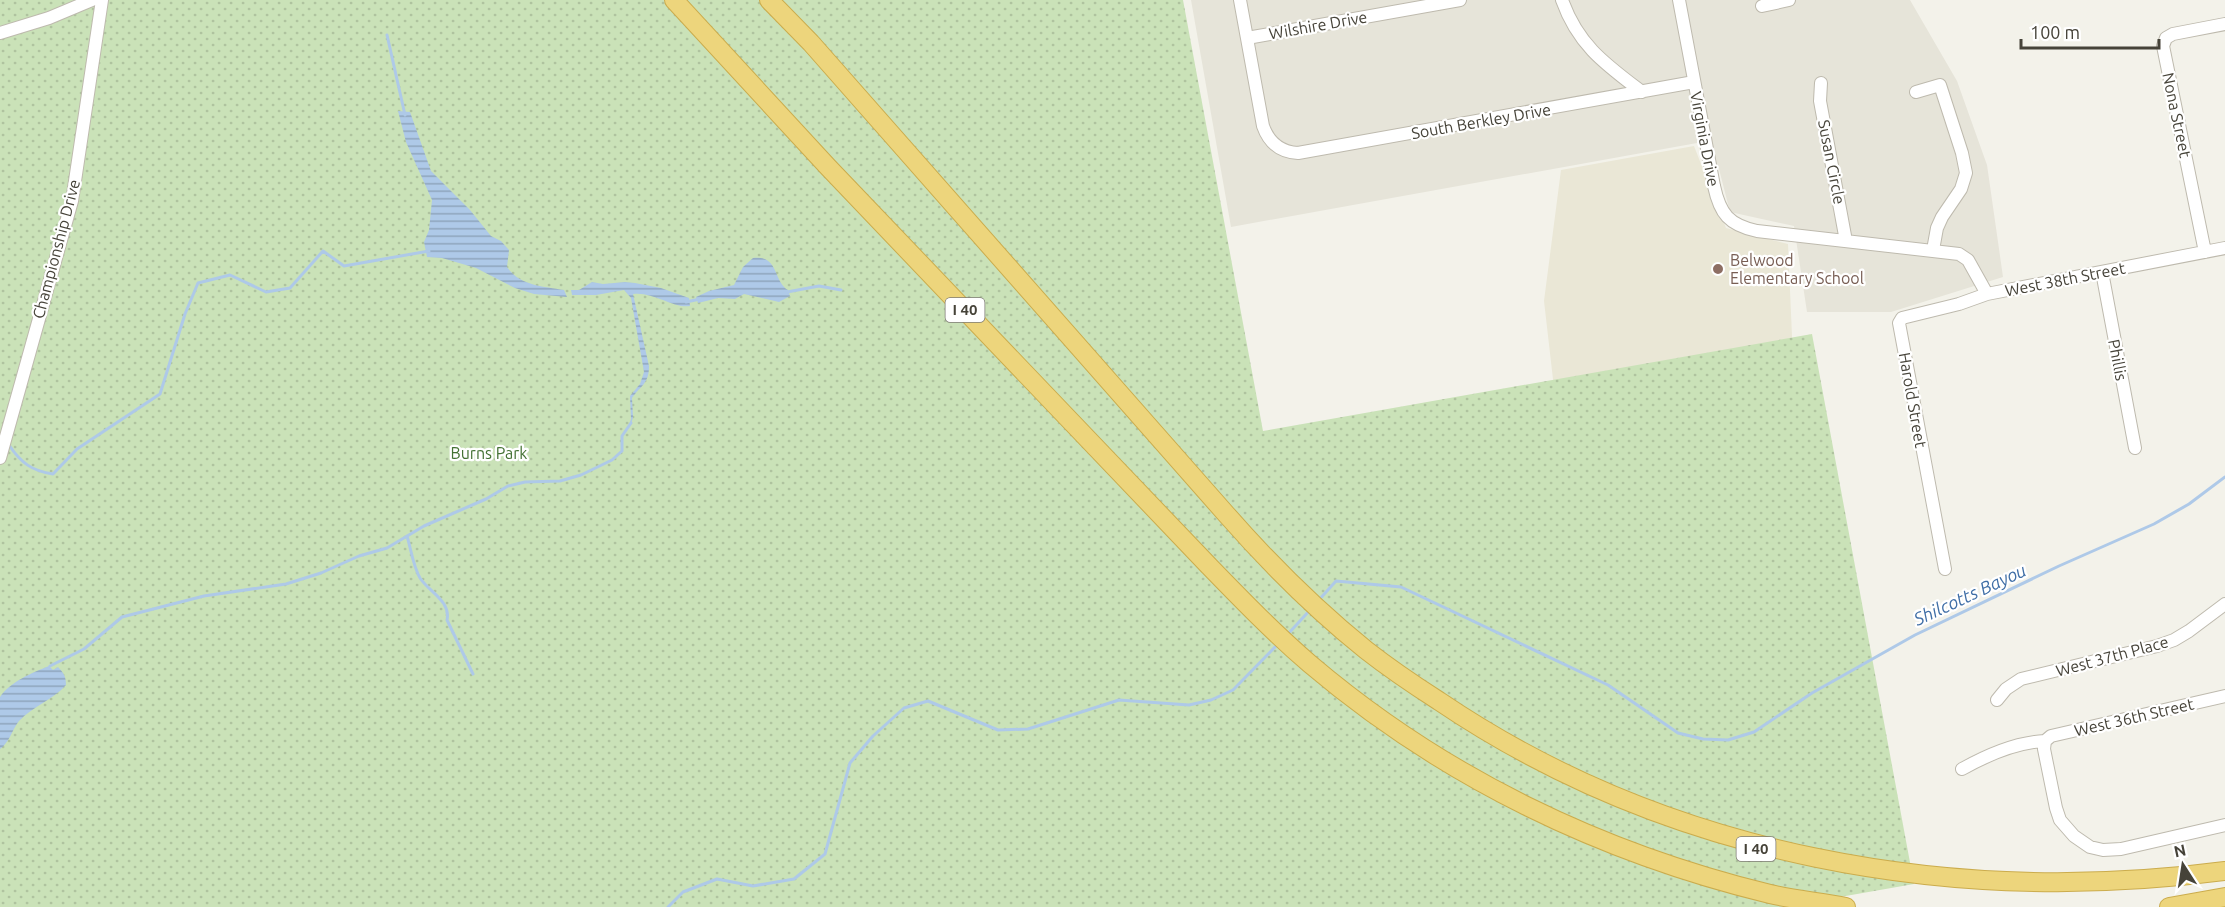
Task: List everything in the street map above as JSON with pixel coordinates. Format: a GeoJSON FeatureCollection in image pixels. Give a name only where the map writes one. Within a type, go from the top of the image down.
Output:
{"type":"FeatureCollection","features":[{"type":"Feature","properties":{"kind":"highway","name":"I 40"},"geometry":{"type":"LineString","coordinates":[[674,0],[828,167],[1259,618],[1309,663],[1368,710],[1415,743],[1472,778],[1560,823],[1641,856],[1729,884],[1784,897],[1846,907]]}},
{"type":"Feature","properties":{"kind":"highway","name":"I 40"},"geometry":{"type":"LineString","coordinates":[[769,0],[811,43],[1226,514],[1292,584],[1368,652],[1466,720],[1546,766],[1655,816],[1758,850],[1808,862],[1903,879],[2008,887],[2072,888],[2140,884],[2225,871]]}},
{"type":"Feature","properties":{"kind":"highway"},"geometry":{"type":"LineString","coordinates":[[2169,907],[2225,897]]}},
{"type":"Feature","properties":{"kind":"street"},"geometry":{"type":"LineString","coordinates":[[0,33],[49,18],[92,0]]}},
{"type":"Feature","properties":{"kind":"street","name":"Championship Drive"},"geometry":{"type":"LineString","coordinates":[[1,454],[72,201],[102,0]]}},
{"type":"Feature","properties":{"kind":"street"},"geometry":{"type":"LineString","coordinates":[[1240,0],[1247,38]]}},
{"type":"Feature","properties":{"kind":"street","name":"Wilshire Drive"},"geometry":{"type":"LineString","coordinates":[[1247,38],[1460,0]]}},
{"type":"Feature","properties":{"kind":"street"},"geometry":{"type":"LineString","coordinates":[[1562,0],[1572,24],[1591,52],[1642,92]]}},
{"type":"Feature","properties":{"kind":"street","name":"Virginia Drive"},"geometry":{"type":"LineString","coordinates":[[1679,0],[1714,186],[1722,211],[1744,228],[1782,234]]}},
{"type":"Feature","properties":{"kind":"street"},"geometry":{"type":"LineString","coordinates":[[1762,6],[1784,1]]}},
{"type":"Feature","properties":{"kind":"street","name":"Nona Street"},"geometry":{"type":"LineString","coordinates":[[2205,252],[2163,46],[2166,38],[2173,34],[2225,24]]}},
{"type":"Feature","properties":{"kind":"street","name":"South Berkley Drive"},"geometry":{"type":"LineString","coordinates":[[1247,38],[1263,126],[1270,141],[1284,151],[1298,153],[1694,82]]}},
{"type":"Feature","properties":{"kind":"street","name":"Susan Circle"},"geometry":{"type":"LineString","coordinates":[[1821,83],[1821,101],[1846,241]]}},
{"type":"Feature","properties":{"kind":"street"},"geometry":{"type":"LineString","coordinates":[[1916,92],[1940,85],[1965,166],[1963,185],[1942,217],[1937,228],[1933,250]]}},
{"type":"Feature","properties":{"kind":"street","name":"West 38th Street"},"geometry":{"type":"LineString","coordinates":[[1782,234],[1962,255],[1968,260],[1987,294],[2225,248]]}},
{"type":"Feature","properties":{"kind":"street","name":"Phillis"},"geometry":{"type":"LineString","coordinates":[[2102,272],[2135,448]]}},
{"type":"Feature","properties":{"kind":"street","name":"Harold Street"},"geometry":{"type":"LineString","coordinates":[[1945,570],[1899,323],[1904,317],[1959,304],[1987,294]]}},
{"type":"Feature","properties":{"kind":"street","name":"West 37th Place"},"geometry":{"type":"LineString","coordinates":[[1997,700],[2006,689],[2021,679],[2174,640],[2225,604]]}},
{"type":"Feature","properties":{"kind":"street","name":"West 36th Street"},"geometry":{"type":"LineString","coordinates":[[1962,769],[1994,753],[2045,741],[2051,736],[2225,696]]}},
{"type":"Feature","properties":{"kind":"street"},"geometry":{"type":"LineString","coordinates":[[2045,741],[2044,749],[2056,808],[2068,830],[2090,846],[2103,850],[2121,849],[2225,825]]}},
{"type":"Feature","properties":{"kind":"shaded area"},"geometry":{"type":"Polygon","coordinates":[[[1191,0],[1910,0],[1957,81],[1987,165],[2003,277],[1891,312],[1807,312],[1794,226],[1730,212],[1719,169],[1697,143],[1231,227],[1191,0]]]}},
{"type":"Feature","properties":{"kind":"shaded area"},"geometry":{"type":"Polygon","coordinates":[[[1694,146],[1726,228],[1788,244],[1793,359],[1554,388],[1544,301],[1561,170],[1694,146]]]}},
{"type":"Feature","properties":{"kind":"green space","name":"Burns Park"},"geometry":{"type":"Polygon","coordinates":[[[0,0],[1183,0],[1263,431],[1812,334],[1914,884],[1783,907],[0,907],[0,0]]]}},
{"type":"Feature","properties":{"kind":"water"},"geometry":{"type":"Polygon","coordinates":[[[398,111],[410,112],[431,171],[470,210],[491,236],[501,241],[509,250],[507,267],[512,273],[525,282],[564,290],[567,297],[534,294],[515,288],[476,268],[442,258],[427,257],[424,242],[429,230],[432,200],[406,142],[398,111]]]}},
{"type":"Feature","properties":{"kind":"water"},"geometry":{"type":"Polygon","coordinates":[[[753,258],[761,258],[772,264],[790,296],[779,302],[744,294],[735,299],[718,298],[698,303],[696,297],[709,291],[734,285],[743,267],[753,258]]]}},
{"type":"Feature","properties":{"kind":"water"},"geometry":{"type":"Polygon","coordinates":[[[592,282],[635,283],[661,288],[689,298],[690,306],[684,306],[648,295],[633,294],[649,372],[646,381],[632,398],[631,425],[629,425],[630,396],[640,384],[644,372],[631,298],[624,290],[596,295],[572,295],[571,290],[579,290],[592,282]]]}},
{"type":"Feature","properties":{"kind":"water"},"geometry":{"type":"Polygon","coordinates":[[[49,666],[53,670],[58,667],[60,669],[65,677],[66,685],[19,721],[0,749],[0,697],[16,682],[49,666]]]}},
{"type":"Feature","properties":{"kind":"waterway"},"geometry":{"type":"LineString","coordinates":[[387,35],[405,115]]}},
{"type":"Feature","properties":{"kind":"waterway"},"geometry":{"type":"LineString","coordinates":[[9,445],[28,465],[39,471],[53,474],[77,449],[160,394],[185,314],[198,283],[230,275],[266,292],[290,288],[323,251],[344,266],[429,251]]}},
{"type":"Feature","properties":{"kind":"waterway"},"geometry":{"type":"LineString","coordinates":[[787,292],[819,286],[841,290]]}},
{"type":"Feature","properties":{"kind":"waterway"},"geometry":{"type":"LineString","coordinates":[[686,302],[700,299]]}},
{"type":"Feature","properties":{"kind":"waterway"},"geometry":{"type":"LineString","coordinates":[[50,666],[84,649],[122,617],[204,596],[286,584],[321,573],[359,556],[387,548],[424,526],[486,499],[508,486],[525,482],[560,481],[581,475],[612,460],[622,451],[622,436],[631,423]]}},
{"type":"Feature","properties":{"kind":"waterway","name":"Shilcotts Bayou"},"geometry":{"type":"LineString","coordinates":[[1318,601],[1336,581],[1401,587],[1608,685],[1678,733],[1703,739],[1728,740],[1754,732],[1812,693],[1915,635],[2059,566],[2154,524],[2189,504],[2225,477]]}},
{"type":"Feature","properties":{"kind":"waterway"},"geometry":{"type":"LineString","coordinates":[[407,536],[420,578],[446,607],[447,620],[473,674]]}},
{"type":"Feature","properties":{"kind":"waterway"},"geometry":{"type":"LineString","coordinates":[[1288,634],[1310,610]]}},
{"type":"Feature","properties":{"kind":"waterway"},"geometry":{"type":"LineString","coordinates":[[668,907],[683,892],[717,879],[753,886],[794,879],[825,854],[850,763],[873,736],[904,708],[928,701],[998,730],[1028,729],[1119,700],[1189,705],[1211,700],[1233,690],[1279,643]]}},
{"type":"Feature","properties":{"kind":"place","name":"Belwood Elementary School"},"geometry":{"type":"Point","coordinates":[1718,269]}}]}
